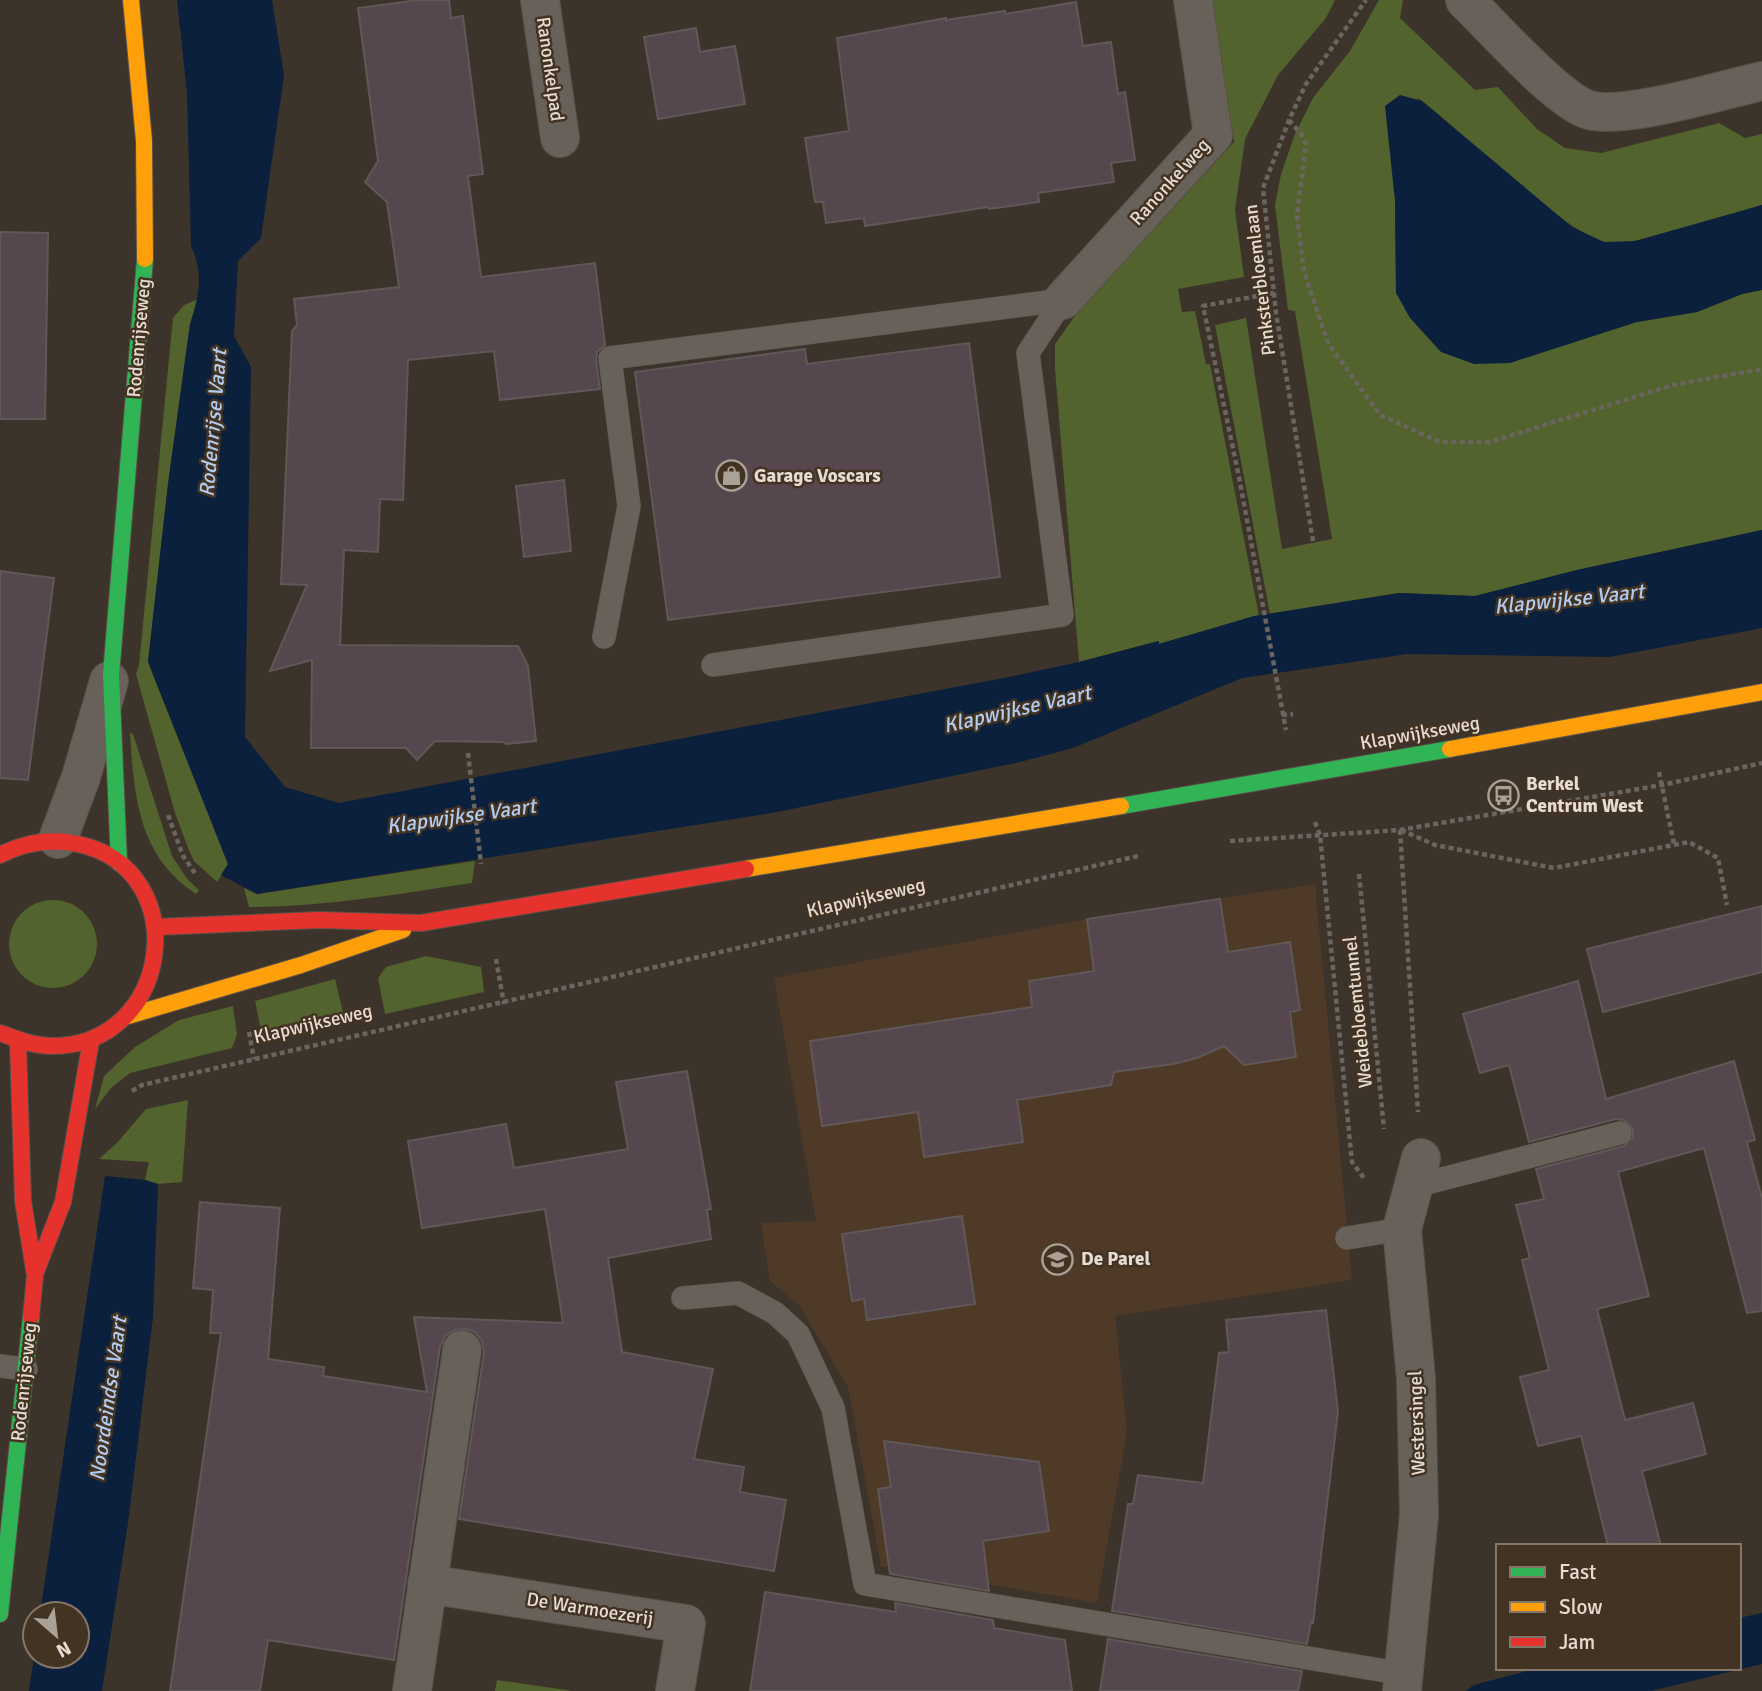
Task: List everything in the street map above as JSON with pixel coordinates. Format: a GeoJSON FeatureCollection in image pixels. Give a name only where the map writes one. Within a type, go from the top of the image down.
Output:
{"type":"FeatureCollection","features":[{"type":"Feature","properties":{"kind":"main road","name":"Rodenrijseweg"},"geometry":{"type":"LineString","coordinates":[[119,863],[111,675],[145,277],[144,141],[131,0]]}},
{"type":"Feature","properties":{"kind":"main road","name":"Klapwijkseweg"},"geometry":{"type":"LineString","coordinates":[[128,1016],[241,985],[332,956],[421,923],[1761,696]]}},
{"type":"Feature","properties":{"kind":"main road"},"geometry":{"type":"LineString","coordinates":[[0,855],[31,842],[58,839],[90,847],[119,863],[140,886],[150,906],[156,927],[157,946],[153,971],[143,995],[128,1016],[91,1041],[47,1047],[18,1042],[0,1033]]}},
{"type":"Feature","properties":{"kind":"main road","name":"Klapwijkseweg"},"geometry":{"type":"LineString","coordinates":[[156,927],[319,920],[421,923]]}},
{"type":"Feature","properties":{"kind":"main road","name":"Rodenrijseweg"},"geometry":{"type":"LineString","coordinates":[[35,1276],[63,1202],[91,1041]]}},
{"type":"Feature","properties":{"kind":"main road","name":"Rodenrijseweg"},"geometry":{"type":"LineString","coordinates":[[0,1614],[35,1276],[23,1200],[18,1042]]}},
{"type":"Feature","properties":{"kind":"street","name":"Ranonkelpad"},"geometry":{"type":"LineString","coordinates":[[540,0],[560,138]]}},
{"type":"Feature","properties":{"kind":"street","name":"Ranonkelweg"},"geometry":{"type":"LineString","coordinates":[[1063,300],[1213,135],[1193,0]]}},
{"type":"Feature","properties":{"kind":"street"},"geometry":{"type":"LineString","coordinates":[[1465,0],[1560,93],[1587,109],[1610,113],[1638,109],[1762,81]]}},
{"type":"Feature","properties":{"kind":"street","name":"Rodenrijseweg"},"geometry":{"type":"LineString","coordinates":[[58,839],[81,777],[111,675]]}},
{"type":"Feature","properties":{"kind":"street","name":"Westersingel"},"geometry":{"type":"LineString","coordinates":[[1403,1682],[1419,1515],[1416,1378],[1402,1229],[1418,1172]]}},
{"type":"Feature","properties":{"kind":"street"},"geometry":{"type":"LineString","coordinates":[[412,1691],[461,1350]]}},
{"type":"Feature","properties":{"kind":"street","name":"De Warmoezerij"},"geometry":{"type":"LineString","coordinates":[[427,1584],[686,1624],[675,1691]]}},
{"type":"Feature","properties":{"kind":"lane"},"geometry":{"type":"LineString","coordinates":[[604,637],[629,506],[610,358],[1063,300]]}},
{"type":"Feature","properties":{"kind":"lane"},"geometry":{"type":"LineString","coordinates":[[713,665],[1062,615],[1028,353],[1063,300]]}},
{"type":"Feature","properties":{"kind":"lane"},"geometry":{"type":"LineString","coordinates":[[1418,1172],[1620,1133]]}},
{"type":"Feature","properties":{"kind":"lane"},"geometry":{"type":"LineString","coordinates":[[1347,1238],[1402,1229]]}},
{"type":"Feature","properties":{"kind":"lane"},"geometry":{"type":"LineString","coordinates":[[683,1298],[737,1293],[775,1313],[798,1334],[833,1408],[865,1584],[1403,1682]]}},
{"type":"Feature","properties":{"kind":"lane"},"geometry":{"type":"LineString","coordinates":[[0,1366],[26,1369]]}},
{"type":"Feature","properties":{"kind":"path","name":"Pinksterbloemlaan"},"geometry":{"type":"LineString","coordinates":[[1313,541],[1274,293],[1263,188],[1306,84],[1366,0]]}},
{"type":"Feature","properties":{"kind":"path"},"geometry":{"type":"LineString","coordinates":[[1289,120],[1306,144],[1297,216],[1304,272],[1328,343],[1380,415],[1440,442],[1490,442],[1672,385],[1762,369]]}},
{"type":"Feature","properties":{"kind":"path"},"geometry":{"type":"LineString","coordinates":[[1274,293],[1203,306],[1282,715],[1299,776],[1320,835],[1352,1162],[1402,1229]]}},
{"type":"Feature","properties":{"kind":"path"},"geometry":{"type":"LineString","coordinates":[[1282,715],[1293,714]]}},
{"type":"Feature","properties":{"kind":"path"},"geometry":{"type":"LineString","coordinates":[[468,753],[480,862]]}},
{"type":"Feature","properties":{"kind":"path"},"geometry":{"type":"LineString","coordinates":[[1219,842],[1400,830],[1662,785],[1762,762]]}},
{"type":"Feature","properties":{"kind":"path"},"geometry":{"type":"LineString","coordinates":[[1659,772],[1674,844]]}},
{"type":"Feature","properties":{"kind":"path"},"geometry":{"type":"LineString","coordinates":[[165,806],[183,856],[200,881],[226,898],[230,924]]}},
{"type":"Feature","properties":{"kind":"path"},"geometry":{"type":"LineString","coordinates":[[1400,830],[1435,845],[1554,868],[1689,842],[1718,858],[1727,905]]}},
{"type":"Feature","properties":{"kind":"path"},"geometry":{"type":"LineString","coordinates":[[1400,830],[1418,1172]]}},
{"type":"Feature","properties":{"kind":"path","name":"Klapwijkseweg"},"geometry":{"type":"LineString","coordinates":[[75,1129],[88,1130],[101,1123],[127,1094],[142,1085],[1139,856]]}},
{"type":"Feature","properties":{"kind":"path","name":"Weidebloemtunnel"},"geometry":{"type":"LineString","coordinates":[[1359,874],[1384,1134]]}},
{"type":"Feature","properties":{"kind":"path"},"geometry":{"type":"LineString","coordinates":[[241,985],[254,1059]]}},
{"type":"Feature","properties":{"kind":"shaded area","name":"De Parel"},"geometry":{"type":"Polygon","coordinates":[[[1315,884],[1352,1280],[1115,1316],[1127,1431],[1097,1603],[881,1566],[848,1387],[798,1304],[770,1281],[761,1223],[816,1221],[774,978],[1087,919],[1315,884]]]}},
{"type":"Feature","properties":{"kind":"green space"},"geometry":{"type":"Polygon","coordinates":[[[1211,0],[1335,0],[1326,18],[1278,75],[1245,139],[1235,210],[1244,277],[1178,289],[1182,312],[1195,311],[1206,364],[1210,364],[1259,616],[1158,644],[1158,641],[1079,662],[1055,344],[1077,313],[1234,142],[1211,0]]]}},
{"type":"Feature","properties":{"kind":"green space"},"geometry":{"type":"Polygon","coordinates":[[[1379,0],[1403,0],[1400,18],[1475,90],[1498,87],[1537,129],[1565,148],[1601,153],[1719,123],[1745,138],[1762,134],[1762,205],[1664,235],[1625,242],[1607,242],[1590,236],[1542,203],[1418,98],[1395,201],[1396,293],[1637,322],[1697,312],[1742,294],[1762,290],[1762,530],[1577,570],[1475,596],[1399,593],[1270,614],[1215,325],[1246,318],[1282,549],[1332,539],[1295,311],[1288,310],[1275,205],[1281,174],[1295,134],[1313,98],[1350,51],[1379,0]]]}},
{"type":"Feature","properties":{"kind":"green space"},"geometry":{"type":"Polygon","coordinates":[[[198,299],[190,324],[168,484],[148,662],[228,864],[217,882],[194,861],[188,848],[175,813],[136,674],[173,318],[184,305],[198,299]]]}},
{"type":"Feature","properties":{"kind":"green space"},"geometry":{"type":"Polygon","coordinates":[[[130,733],[133,734],[172,856],[188,880],[199,890],[196,894],[162,862],[151,843],[137,802],[130,733]]]}},
{"type":"Feature","properties":{"kind":"green space"},"geometry":{"type":"Polygon","coordinates":[[[475,861],[472,883],[361,899],[249,907],[244,888],[257,894],[475,861]]]}},
{"type":"Feature","properties":{"kind":"green space"},"geometry":{"type":"Polygon","coordinates":[[[53,900],[70,903],[84,913],[94,927],[97,944],[94,961],[84,975],[70,985],[53,988],[36,985],[22,975],[12,961],[9,944],[12,927],[22,913],[36,903],[53,900]]]}},
{"type":"Feature","properties":{"kind":"green space"},"geometry":{"type":"Polygon","coordinates":[[[426,956],[481,967],[484,992],[385,1014],[378,978],[386,967],[426,956]]]}},
{"type":"Feature","properties":{"kind":"green space"},"geometry":{"type":"Polygon","coordinates":[[[335,979],[345,1020],[339,1026],[269,1041],[262,1035],[255,1001],[335,979]]]}},
{"type":"Feature","properties":{"kind":"green space"},"geometry":{"type":"Polygon","coordinates":[[[233,1006],[237,1034],[232,1048],[130,1073],[111,1088],[95,1109],[104,1076],[135,1047],[179,1020],[233,1006]]]}},
{"type":"Feature","properties":{"kind":"green space"},"geometry":{"type":"Polygon","coordinates":[[[188,1100],[182,1182],[158,1184],[145,1180],[149,1162],[99,1159],[117,1143],[146,1109],[188,1100]]]}},
{"type":"Feature","properties":{"kind":"green space"},"geometry":{"type":"Polygon","coordinates":[[[497,1680],[573,1691],[495,1691],[497,1680]]]}},
{"type":"Feature","properties":{"kind":"water"},"geometry":{"type":"Polygon","coordinates":[[[177,0],[272,0],[284,75],[261,238],[238,261],[234,336],[251,367],[245,737],[285,787],[339,803],[1009,677],[1159,641],[1159,644],[1254,616],[1399,593],[1475,596],[1577,570],[1762,530],[1762,628],[1610,657],[1408,654],[1242,678],[1073,748],[1020,762],[772,813],[257,894],[221,875],[228,864],[148,662],[168,484],[190,324],[199,285],[198,266],[191,246],[187,93],[177,0]]]}},
{"type":"Feature","properties":{"kind":"water"},"geometry":{"type":"Polygon","coordinates":[[[1400,95],[1422,101],[1572,227],[1604,242],[1635,241],[1762,205],[1762,290],[1742,294],[1697,312],[1637,322],[1510,363],[1474,364],[1441,352],[1410,318],[1396,293],[1395,201],[1385,106],[1400,95]]]}},
{"type":"Feature","properties":{"kind":"water","name":"Noordeindse Vaart"},"geometry":{"type":"Polygon","coordinates":[[[105,1176],[145,1180],[158,1184],[153,1317],[128,1523],[102,1691],[29,1691],[32,1670],[91,1670],[91,1600],[42,1600],[105,1176]]]}},
{"type":"Feature","properties":{"kind":"water"},"geometry":{"type":"Polygon","coordinates":[[[1762,1613],[1762,1664],[1741,1669],[1741,1618],[1762,1613]]]}},
{"type":"Feature","properties":{"kind":"water"},"geometry":{"type":"Polygon","coordinates":[[[1530,1670],[1737,1670],[1651,1691],[1466,1691],[1474,1685],[1530,1670]]]}},
{"type":"Feature","properties":{"kind":"building"},"geometry":{"type":"Polygon","coordinates":[[[419,0],[449,0],[451,18],[463,16],[483,174],[468,176],[481,277],[595,263],[605,345],[597,352],[596,359],[600,389],[500,400],[494,351],[408,360],[403,500],[380,499],[378,552],[344,550],[340,645],[518,646],[528,666],[536,741],[506,744],[435,741],[417,760],[406,748],[311,748],[312,660],[270,671],[307,585],[281,584],[292,331],[297,325],[294,299],[399,287],[387,202],[365,182],[378,161],[358,8],[419,0]]]}},
{"type":"Feature","properties":{"kind":"building"},"geometry":{"type":"Polygon","coordinates":[[[1076,2],[1083,46],[1111,42],[1118,94],[1125,92],[1135,160],[1111,163],[1114,182],[1038,193],[1039,202],[865,226],[864,218],[826,223],[823,202],[815,202],[805,138],[849,131],[837,38],[946,18],[1005,11],[1005,14],[1076,2]]]}},
{"type":"Feature","properties":{"kind":"building"},"geometry":{"type":"Polygon","coordinates":[[[696,28],[700,52],[735,46],[745,104],[658,119],[644,37],[696,28]]]}},
{"type":"Feature","properties":{"kind":"building"},"geometry":{"type":"Polygon","coordinates":[[[0,232],[48,233],[45,419],[0,419],[0,232]]]}},
{"type":"Feature","properties":{"kind":"building"},"geometry":{"type":"Polygon","coordinates":[[[969,343],[1000,577],[668,620],[635,372],[805,349],[807,364],[969,343]]]}},
{"type":"Feature","properties":{"kind":"building"},"geometry":{"type":"Polygon","coordinates":[[[564,480],[571,551],[524,557],[516,486],[564,480]]]}},
{"type":"Feature","properties":{"kind":"building"},"geometry":{"type":"Polygon","coordinates":[[[0,571],[54,578],[28,780],[0,778],[0,571]]]}},
{"type":"Feature","properties":{"kind":"building"},"geometry":{"type":"Polygon","coordinates":[[[1220,899],[1228,952],[1290,942],[1300,1010],[1290,1012],[1296,1057],[1244,1065],[1224,1046],[1197,1058],[1173,1064],[1114,1072],[1111,1085],[1017,1100],[1023,1142],[924,1157],[918,1112],[822,1126],[810,1041],[1032,1007],[1029,981],[1094,971],[1087,919],[1220,899]]]}},
{"type":"Feature","properties":{"kind":"building"},"geometry":{"type":"Polygon","coordinates":[[[1762,906],[1762,972],[1603,1012],[1587,949],[1762,906]]]}},
{"type":"Feature","properties":{"kind":"building"},"geometry":{"type":"Polygon","coordinates":[[[1578,981],[1606,1099],[1734,1061],[1755,1140],[1747,1142],[1762,1198],[1762,1311],[1747,1313],[1704,1148],[1618,1172],[1649,1296],[1597,1309],[1625,1420],[1693,1403],[1706,1454],[1642,1471],[1660,1544],[1608,1544],[1581,1436],[1538,1446],[1520,1377],[1549,1370],[1522,1260],[1530,1258],[1516,1205],[1544,1199],[1536,1169],[1624,1146],[1633,1137],[1633,1129],[1624,1120],[1616,1119],[1529,1142],[1509,1065],[1480,1073],[1463,1014],[1578,981]]]}},
{"type":"Feature","properties":{"kind":"building"},"geometry":{"type":"Polygon","coordinates":[[[687,1071],[711,1209],[707,1210],[711,1239],[608,1258],[622,1352],[713,1369],[694,1459],[744,1467],[740,1492],[786,1500],[774,1571],[459,1519],[484,1352],[482,1341],[475,1332],[455,1330],[445,1336],[440,1347],[394,1660],[268,1640],[260,1691],[170,1691],[221,1333],[210,1333],[213,1290],[193,1288],[200,1202],[280,1208],[268,1359],[324,1367],[323,1376],[427,1392],[414,1317],[563,1323],[545,1209],[422,1228],[408,1141],[506,1124],[514,1168],[628,1149],[616,1082],[687,1071]]]}},
{"type":"Feature","properties":{"kind":"building"},"geometry":{"type":"Polygon","coordinates":[[[962,1216],[975,1304],[867,1320],[864,1299],[852,1301],[842,1234],[962,1216]]]}},
{"type":"Feature","properties":{"kind":"building"},"geometry":{"type":"Polygon","coordinates":[[[1326,1310],[1338,1411],[1313,1623],[1311,1622],[1307,1644],[1112,1611],[1128,1504],[1133,1504],[1138,1475],[1203,1483],[1219,1353],[1229,1352],[1226,1320],[1326,1310]]]}},
{"type":"Feature","properties":{"kind":"building"},"geometry":{"type":"Polygon","coordinates":[[[884,1441],[1039,1462],[1049,1531],[983,1541],[989,1591],[890,1574],[878,1489],[891,1487],[884,1441]]]}},
{"type":"Feature","properties":{"kind":"building"},"geometry":{"type":"Polygon","coordinates":[[[765,1592],[896,1612],[895,1603],[993,1620],[994,1628],[1065,1640],[1072,1691],[750,1691],[765,1592]]]}},
{"type":"Feature","properties":{"kind":"building"},"geometry":{"type":"Polygon","coordinates":[[[1108,1639],[1302,1671],[1298,1691],[1100,1691],[1108,1639]]]}},
{"type":"Feature","properties":{"kind":"traffic: fast"},"geometry":{"type":"LineString","coordinates":[[119,863],[111,675],[145,259]]}},
{"type":"Feature","properties":{"kind":"traffic: fast"},"geometry":{"type":"LineString","coordinates":[[1121,806],[1450,749]]}},
{"type":"Feature","properties":{"kind":"traffic: fast"},"geometry":{"type":"LineString","coordinates":[[0,1614],[31,1317]]}},
{"type":"Feature","properties":{"kind":"traffic: slow"},"geometry":{"type":"LineString","coordinates":[[131,0],[144,141],[145,259]]}},
{"type":"Feature","properties":{"kind":"traffic: slow"},"geometry":{"type":"LineString","coordinates":[[1450,749],[1762,692]]}},
{"type":"Feature","properties":{"kind":"traffic: slow"},"geometry":{"type":"LineString","coordinates":[[746,869],[1121,806]]}},
{"type":"Feature","properties":{"kind":"traffic: slow"},"geometry":{"type":"LineString","coordinates":[[128,1016],[301,965],[403,930]]}},
{"type":"Feature","properties":{"kind":"traffic: jam"},"geometry":{"type":"LineString","coordinates":[[0,855],[28,844],[58,841],[78,844],[115,860],[140,886],[153,919],[154,954],[144,989],[124,1018],[93,1038],[45,1046],[0,1033]]}},
{"type":"Feature","properties":{"kind":"traffic: jam"},"geometry":{"type":"LineString","coordinates":[[156,927],[319,920],[421,923],[746,869]]}},
{"type":"Feature","properties":{"kind":"traffic: jam"},"geometry":{"type":"LineString","coordinates":[[35,1274],[63,1202],[91,1041]]}},
{"type":"Feature","properties":{"kind":"traffic: jam"},"geometry":{"type":"LineString","coordinates":[[18,1042],[23,1201],[35,1276],[31,1317]]}},
{"type":"Feature","properties":{"kind":"place","name":"Garage Voscars"},"geometry":{"type":"Point","coordinates":[731,476]}},
{"type":"Feature","properties":{"kind":"place","name":"Berkel Centrum West"},"geometry":{"type":"Point","coordinates":[1503,795]}},
{"type":"Feature","properties":{"kind":"place","name":"De Parel"},"geometry":{"type":"Point","coordinates":[1058,1259]}},
{"type":"Feature","properties":{"kind":"water label","name":"Rodenrijse Vaart"},"geometry":{"type":"Point","coordinates":[213,423]}},
{"type":"Feature","properties":{"kind":"water label","name":"Klapwijkse Vaart"},"geometry":{"type":"Point","coordinates":[1569,599]}},
{"type":"Feature","properties":{"kind":"water label","name":"Klapwijkse Vaart"},"geometry":{"type":"Point","coordinates":[1017,709]}},
{"type":"Feature","properties":{"kind":"water label","name":"Klapwijkse Vaart"},"geometry":{"type":"Point","coordinates":[461,816]}}]}
